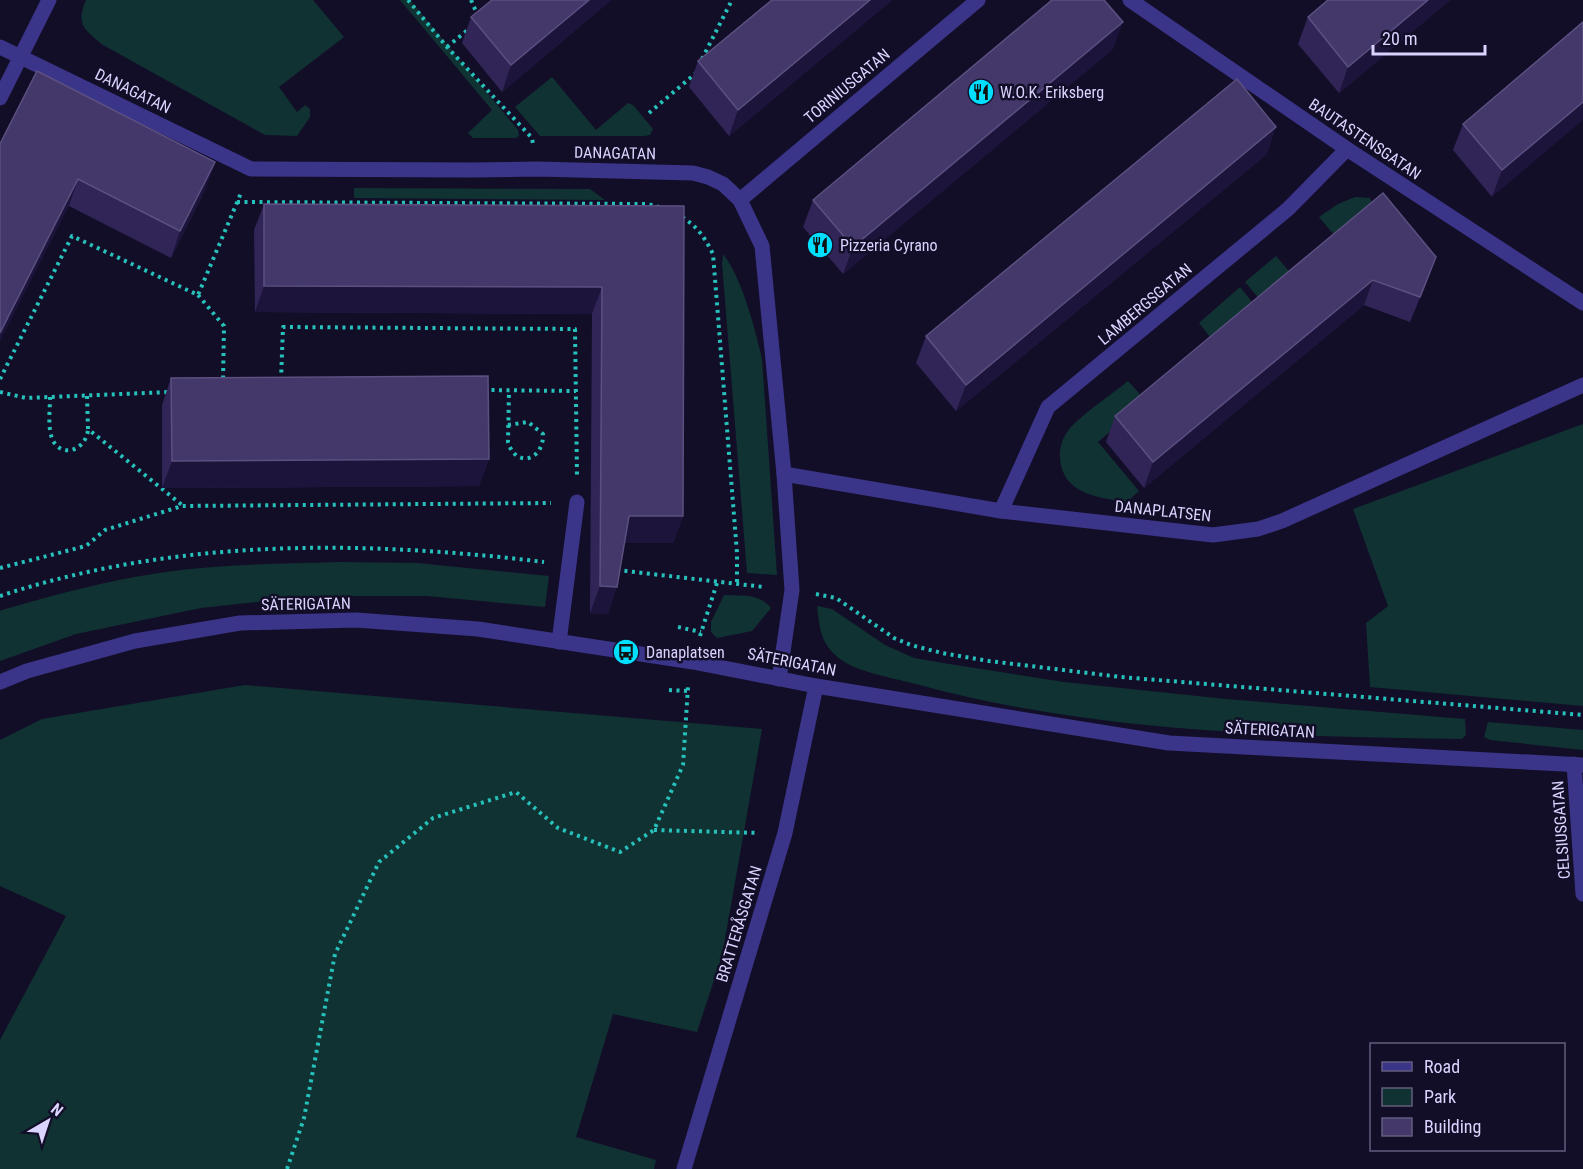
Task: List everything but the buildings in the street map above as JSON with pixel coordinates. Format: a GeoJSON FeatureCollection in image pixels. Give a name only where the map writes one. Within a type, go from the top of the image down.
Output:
{"type":"FeatureCollection","features":[{"type":"Feature","properties":{"kind":"street"},"geometry":{"type":"LineString","coordinates":[[0,98],[49,0]]}},
{"type":"Feature","properties":{"kind":"street","name":"TORINIUSGATAN"},"geometry":{"type":"LineString","coordinates":[[740,200],[978,0]]}},
{"type":"Feature","properties":{"kind":"street","name":"BAUTASTENSGATAN"},"geometry":{"type":"LineString","coordinates":[[1130,0],[1347,149],[1583,303]]}},
{"type":"Feature","properties":{"kind":"street","name":"DANAGATAN"},"geometry":{"type":"LineString","coordinates":[[0,47],[251,169],[537,169],[693,173],[723,184],[740,200],[762,246],[784,474],[792,590],[779,679]]}},
{"type":"Feature","properties":{"kind":"street","name":"LAMBERGSGATAN"},"geometry":{"type":"LineString","coordinates":[[1001,511],[1048,407],[1288,209],[1347,149]]}},
{"type":"Feature","properties":{"kind":"street","name":"DANAPLATSEN"},"geometry":{"type":"LineString","coordinates":[[784,474],[1001,511],[1213,535],[1258,529],[1282,521],[1583,385]]}},
{"type":"Feature","properties":{"kind":"street"},"geometry":{"type":"LineString","coordinates":[[559,642],[577,502]]}},
{"type":"Feature","properties":{"kind":"street","name":"SÄTERIGATAN"},"geometry":{"type":"LineString","coordinates":[[0,681],[27,671],[135,641],[240,623],[356,620],[477,629],[693,662],[816,686],[1169,743],[1578,764]]}},
{"type":"Feature","properties":{"kind":"street","name":"BRATTERÅSGATAN"},"geometry":{"type":"LineString","coordinates":[[684,1169],[785,833],[816,686]]}},
{"type":"Feature","properties":{"kind":"street","name":"CELSIUSGATAN"},"geometry":{"type":"LineString","coordinates":[[1578,764],[1583,894]]}},
{"type":"Feature","properties":{"kind":"path"},"geometry":{"type":"LineString","coordinates":[[408,0],[447,47],[532,138],[537,169]]}},
{"type":"Feature","properties":{"kind":"path"},"geometry":{"type":"LineString","coordinates":[[471,0],[479,20],[487,13]]}},
{"type":"Feature","properties":{"kind":"path"},"geometry":{"type":"LineString","coordinates":[[695,74],[732,0]]}},
{"type":"Feature","properties":{"kind":"path"},"geometry":{"type":"LineString","coordinates":[[447,47],[471,27]]}},
{"type":"Feature","properties":{"kind":"path"},"geometry":{"type":"LineString","coordinates":[[649,113],[704,66]]}},
{"type":"Feature","properties":{"kind":"path"},"geometry":{"type":"LineString","coordinates":[[198,296],[251,169]]}},
{"type":"Feature","properties":{"kind":"path"},"geometry":{"type":"LineString","coordinates":[[237,202],[648,204],[660,207]]}},
{"type":"Feature","properties":{"kind":"path"},"geometry":{"type":"LineString","coordinates":[[681,216],[705,238],[713,254],[737,553],[737,584]]}},
{"type":"Feature","properties":{"kind":"path"},"geometry":{"type":"LineString","coordinates":[[0,379],[72,236],[198,296],[224,326],[223,390]]}},
{"type":"Feature","properties":{"kind":"path"},"geometry":{"type":"LineString","coordinates":[[0,568],[86,546],[105,530],[182,506],[577,502],[575,329],[283,327],[281,388]]}},
{"type":"Feature","properties":{"kind":"path"},"geometry":{"type":"LineString","coordinates":[[473,390],[576,391]]}},
{"type":"Feature","properties":{"kind":"path"},"geometry":{"type":"LineString","coordinates":[[508,425],[528,422],[536,427],[543,434],[543,443],[538,453],[530,459],[516,456],[510,449],[508,442],[508,425],[509,390]]}},
{"type":"Feature","properties":{"kind":"path"},"geometry":{"type":"LineString","coordinates":[[0,392],[26,398],[178,392]]}},
{"type":"Feature","properties":{"kind":"path"},"geometry":{"type":"LineString","coordinates":[[50,397],[51,436],[57,446],[66,451],[76,450],[87,437],[87,396]]}},
{"type":"Feature","properties":{"kind":"path"},"geometry":{"type":"LineString","coordinates":[[88,429],[182,506]]}},
{"type":"Feature","properties":{"kind":"path"},"geometry":{"type":"LineString","coordinates":[[678,627],[701,632]]}},
{"type":"Feature","properties":{"kind":"path"},"geometry":{"type":"LineString","coordinates":[[287,1169],[304,1118],[335,954],[379,862],[433,818],[516,792],[558,828],[620,852],[654,830],[683,765],[687,691],[669,690]]}},
{"type":"Feature","properties":{"kind":"path"},"geometry":{"type":"LineString","coordinates":[[654,830],[785,833]]}},
{"type":"Feature","properties":{"kind":"green space"},"geometry":{"type":"Polygon","coordinates":[[[86,0],[313,0],[344,37],[279,87],[297,112],[305,105],[310,109],[310,117],[297,136],[265,135],[103,45],[87,31],[82,21],[81,15],[86,0]]]}},
{"type":"Feature","properties":{"kind":"green space"},"geometry":{"type":"Polygon","coordinates":[[[400,0],[410,0],[518,130],[519,136],[516,138],[473,138],[468,133],[492,110],[400,0]]]}},
{"type":"Feature","properties":{"kind":"green space"},"geometry":{"type":"Polygon","coordinates":[[[552,77],[596,130],[628,103],[633,105],[653,129],[650,135],[540,136],[515,107],[552,77]]]}},
{"type":"Feature","properties":{"kind":"green space"},"geometry":{"type":"Polygon","coordinates":[[[354,188],[590,189],[605,200],[354,198],[354,188]]]}},
{"type":"Feature","properties":{"kind":"green space"},"geometry":{"type":"Polygon","coordinates":[[[1355,197],[1370,198],[1372,203],[1335,236],[1319,217],[1338,204],[1355,197]]]}},
{"type":"Feature","properties":{"kind":"green space"},"geometry":{"type":"Polygon","coordinates":[[[723,254],[742,290],[762,359],[777,575],[747,573],[723,254]]]}},
{"type":"Feature","properties":{"kind":"green space"},"geometry":{"type":"Polygon","coordinates":[[[1276,256],[1294,277],[1262,302],[1245,282],[1276,256]]]}},
{"type":"Feature","properties":{"kind":"green space"},"geometry":{"type":"Polygon","coordinates":[[[1240,287],[1256,307],[1215,343],[1199,323],[1240,287]]]}},
{"type":"Feature","properties":{"kind":"green space"},"geometry":{"type":"Polygon","coordinates":[[[1128,381],[1146,401],[1098,442],[1139,491],[1127,502],[1094,496],[1075,487],[1062,470],[1060,454],[1063,438],[1070,428],[1128,381]]]}},
{"type":"Feature","properties":{"kind":"green space"},"geometry":{"type":"Polygon","coordinates":[[[1583,424],[1583,706],[1370,687],[1366,623],[1388,606],[1353,509],[1583,424]]]}},
{"type":"Feature","properties":{"kind":"green space"},"geometry":{"type":"Polygon","coordinates":[[[338,562],[417,563],[549,576],[545,607],[427,596],[311,596],[201,608],[76,634],[0,661],[0,611],[2,610],[80,589],[159,573],[226,566],[338,562]]]}},
{"type":"Feature","properties":{"kind":"green space"},"geometry":{"type":"Polygon","coordinates":[[[724,595],[756,598],[771,608],[752,631],[717,638],[711,632],[711,622],[724,595]]]}},
{"type":"Feature","properties":{"kind":"green space"},"geometry":{"type":"Polygon","coordinates":[[[817,606],[832,609],[885,645],[914,658],[1064,682],[1226,699],[1465,719],[1466,735],[1462,739],[1393,738],[1187,729],[1051,713],[983,700],[878,675],[850,665],[830,650],[826,644],[817,606]]]}},
{"type":"Feature","properties":{"kind":"green space"},"geometry":{"type":"Polygon","coordinates":[[[245,685],[762,729],[722,956],[697,1032],[613,1014],[576,1137],[656,1160],[654,1169],[0,1169],[0,1040],[66,916],[0,886],[0,740],[42,719],[245,685]]]}},
{"type":"Feature","properties":{"kind":"green space"},"geometry":{"type":"Polygon","coordinates":[[[1488,722],[1583,730],[1583,750],[1490,740],[1484,737],[1488,722]]]}},
{"type":"Feature","properties":{"kind":"place","name":"W.O.K. Eriksberg"},"geometry":{"type":"Point","coordinates":[981,92]}},
{"type":"Feature","properties":{"kind":"place","name":"Pizzeria Cyrano"},"geometry":{"type":"Point","coordinates":[820,245]}},
{"type":"Feature","properties":{"kind":"place","name":"Danaplatsen"},"geometry":{"type":"Point","coordinates":[626,652]}}]}
